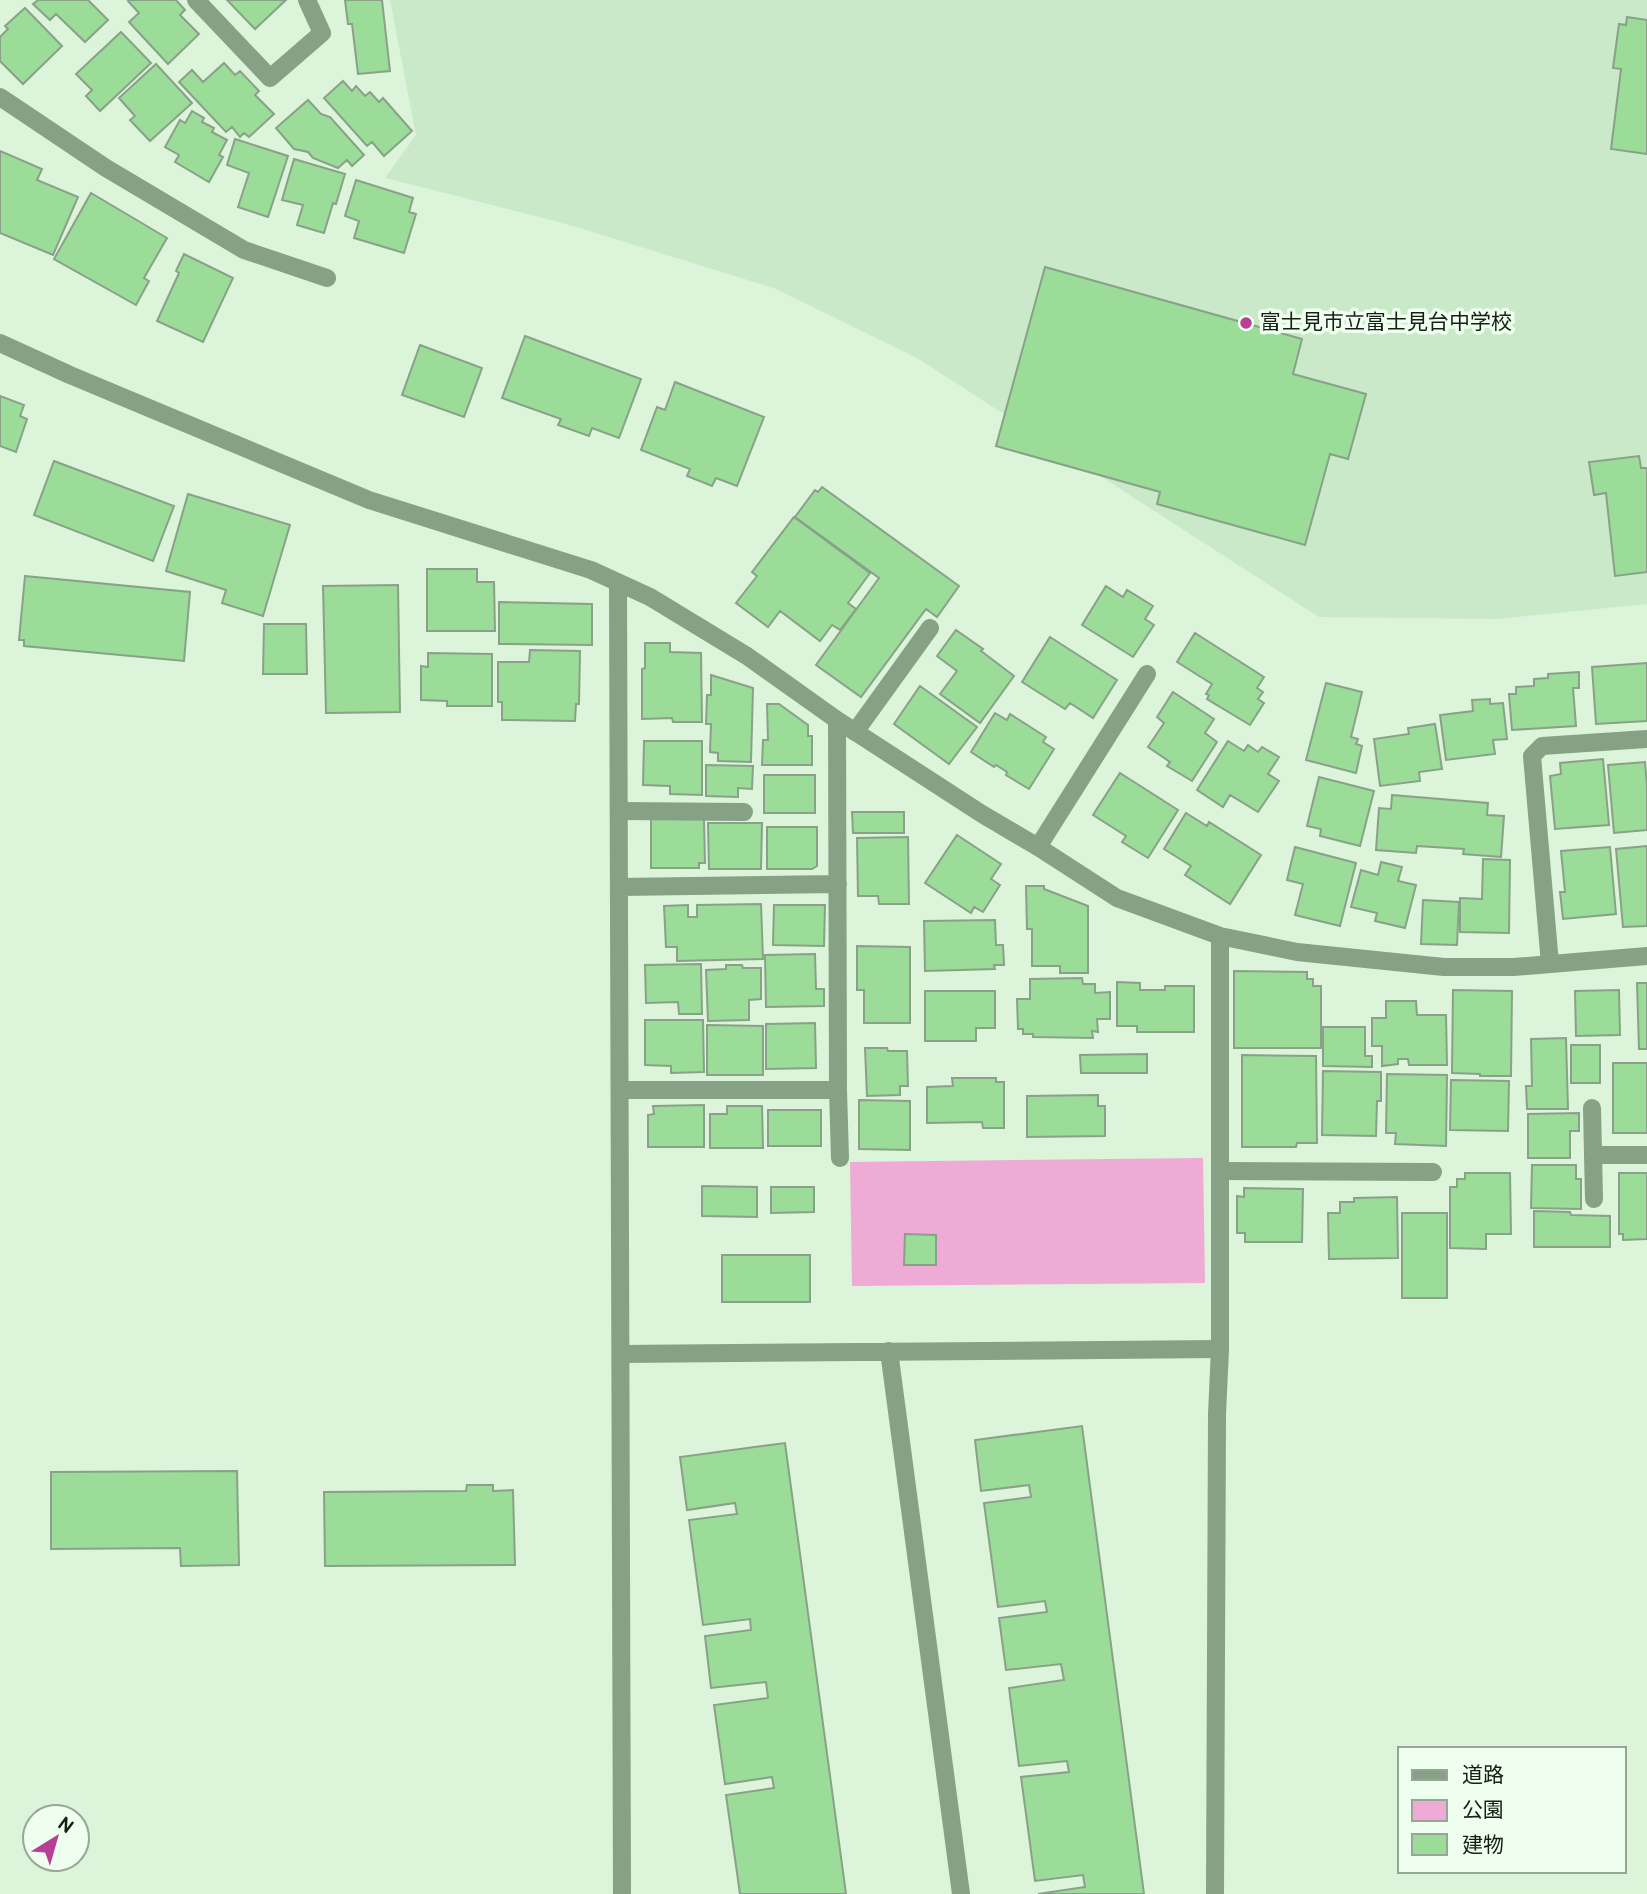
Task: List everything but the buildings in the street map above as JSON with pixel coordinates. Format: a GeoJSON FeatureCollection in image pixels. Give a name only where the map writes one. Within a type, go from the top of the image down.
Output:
{"type":"FeatureCollection","features":[{"type":"Feature","properties":{"kind":"street"},"geometry":{"type":"LineString","coordinates":[[196,0],[270,78],[322,33],[307,0]]}},
{"type":"Feature","properties":{"kind":"street"},"geometry":{"type":"LineString","coordinates":[[0,97],[106,168],[244,250],[327,278]]}},
{"type":"Feature","properties":{"kind":"street"},"geometry":{"type":"LineString","coordinates":[[0,343],[369,500],[591,570],[650,597],[747,656],[837,720],[1117,898],[1220,936],[1297,952],[1444,967],[1514,967],[1647,956]]}},
{"type":"Feature","properties":{"kind":"street"},"geometry":{"type":"LineString","coordinates":[[618,582],[622,1894]]}},
{"type":"Feature","properties":{"kind":"street"},"geometry":{"type":"LineString","coordinates":[[856,732],[930,628]]}},
{"type":"Feature","properties":{"kind":"street"},"geometry":{"type":"LineString","coordinates":[[1038,847],[1147,674]]}},
{"type":"Feature","properties":{"kind":"street"},"geometry":{"type":"LineString","coordinates":[[837,720],[840,1158]]}},
{"type":"Feature","properties":{"kind":"street"},"geometry":{"type":"LineString","coordinates":[[1550,964],[1532,756],[1542,746],[1647,739]]}},
{"type":"Feature","properties":{"kind":"street"},"geometry":{"type":"LineString","coordinates":[[619,811],[744,812]]}},
{"type":"Feature","properties":{"kind":"street"},"geometry":{"type":"LineString","coordinates":[[619,887],[838,884]]}},
{"type":"Feature","properties":{"kind":"street"},"geometry":{"type":"LineString","coordinates":[[1215,1894],[1221,1171],[1220,936]]}},
{"type":"Feature","properties":{"kind":"street"},"geometry":{"type":"LineString","coordinates":[[621,1090],[838,1090]]}},
{"type":"Feature","properties":{"kind":"street"},"geometry":{"type":"LineString","coordinates":[[1592,1108],[1594,1199]]}},
{"type":"Feature","properties":{"kind":"street"},"geometry":{"type":"LineString","coordinates":[[1593,1155],[1647,1155]]}},
{"type":"Feature","properties":{"kind":"street"},"geometry":{"type":"LineString","coordinates":[[1221,1171],[1433,1172]]}},
{"type":"Feature","properties":{"kind":"street"},"geometry":{"type":"LineString","coordinates":[[621,1354],[1220,1349]]}},
{"type":"Feature","properties":{"kind":"street"},"geometry":{"type":"LineString","coordinates":[[889,1351],[961,1894]]}},
{"type":"Feature","properties":{"kind":"shaded area","name":"富士見市立富士見台中学校"},"geometry":{"type":"Polygon","coordinates":[[[390,0],[1647,0],[1647,604],[1497,619],[1319,617],[917,358],[774,288],[563,223],[385,178],[416,135],[390,0]]]}},
{"type":"Feature","properties":{"kind":"green space"},"geometry":{"type":"Polygon","coordinates":[[[1203,1158],[1205,1283],[852,1286],[850,1162],[1203,1158]]]}},
{"type":"Feature","properties":{"kind":"place","name":"富士見市立富士見台中学校"},"geometry":{"type":"Point","coordinates":[1246,323]}}]}
